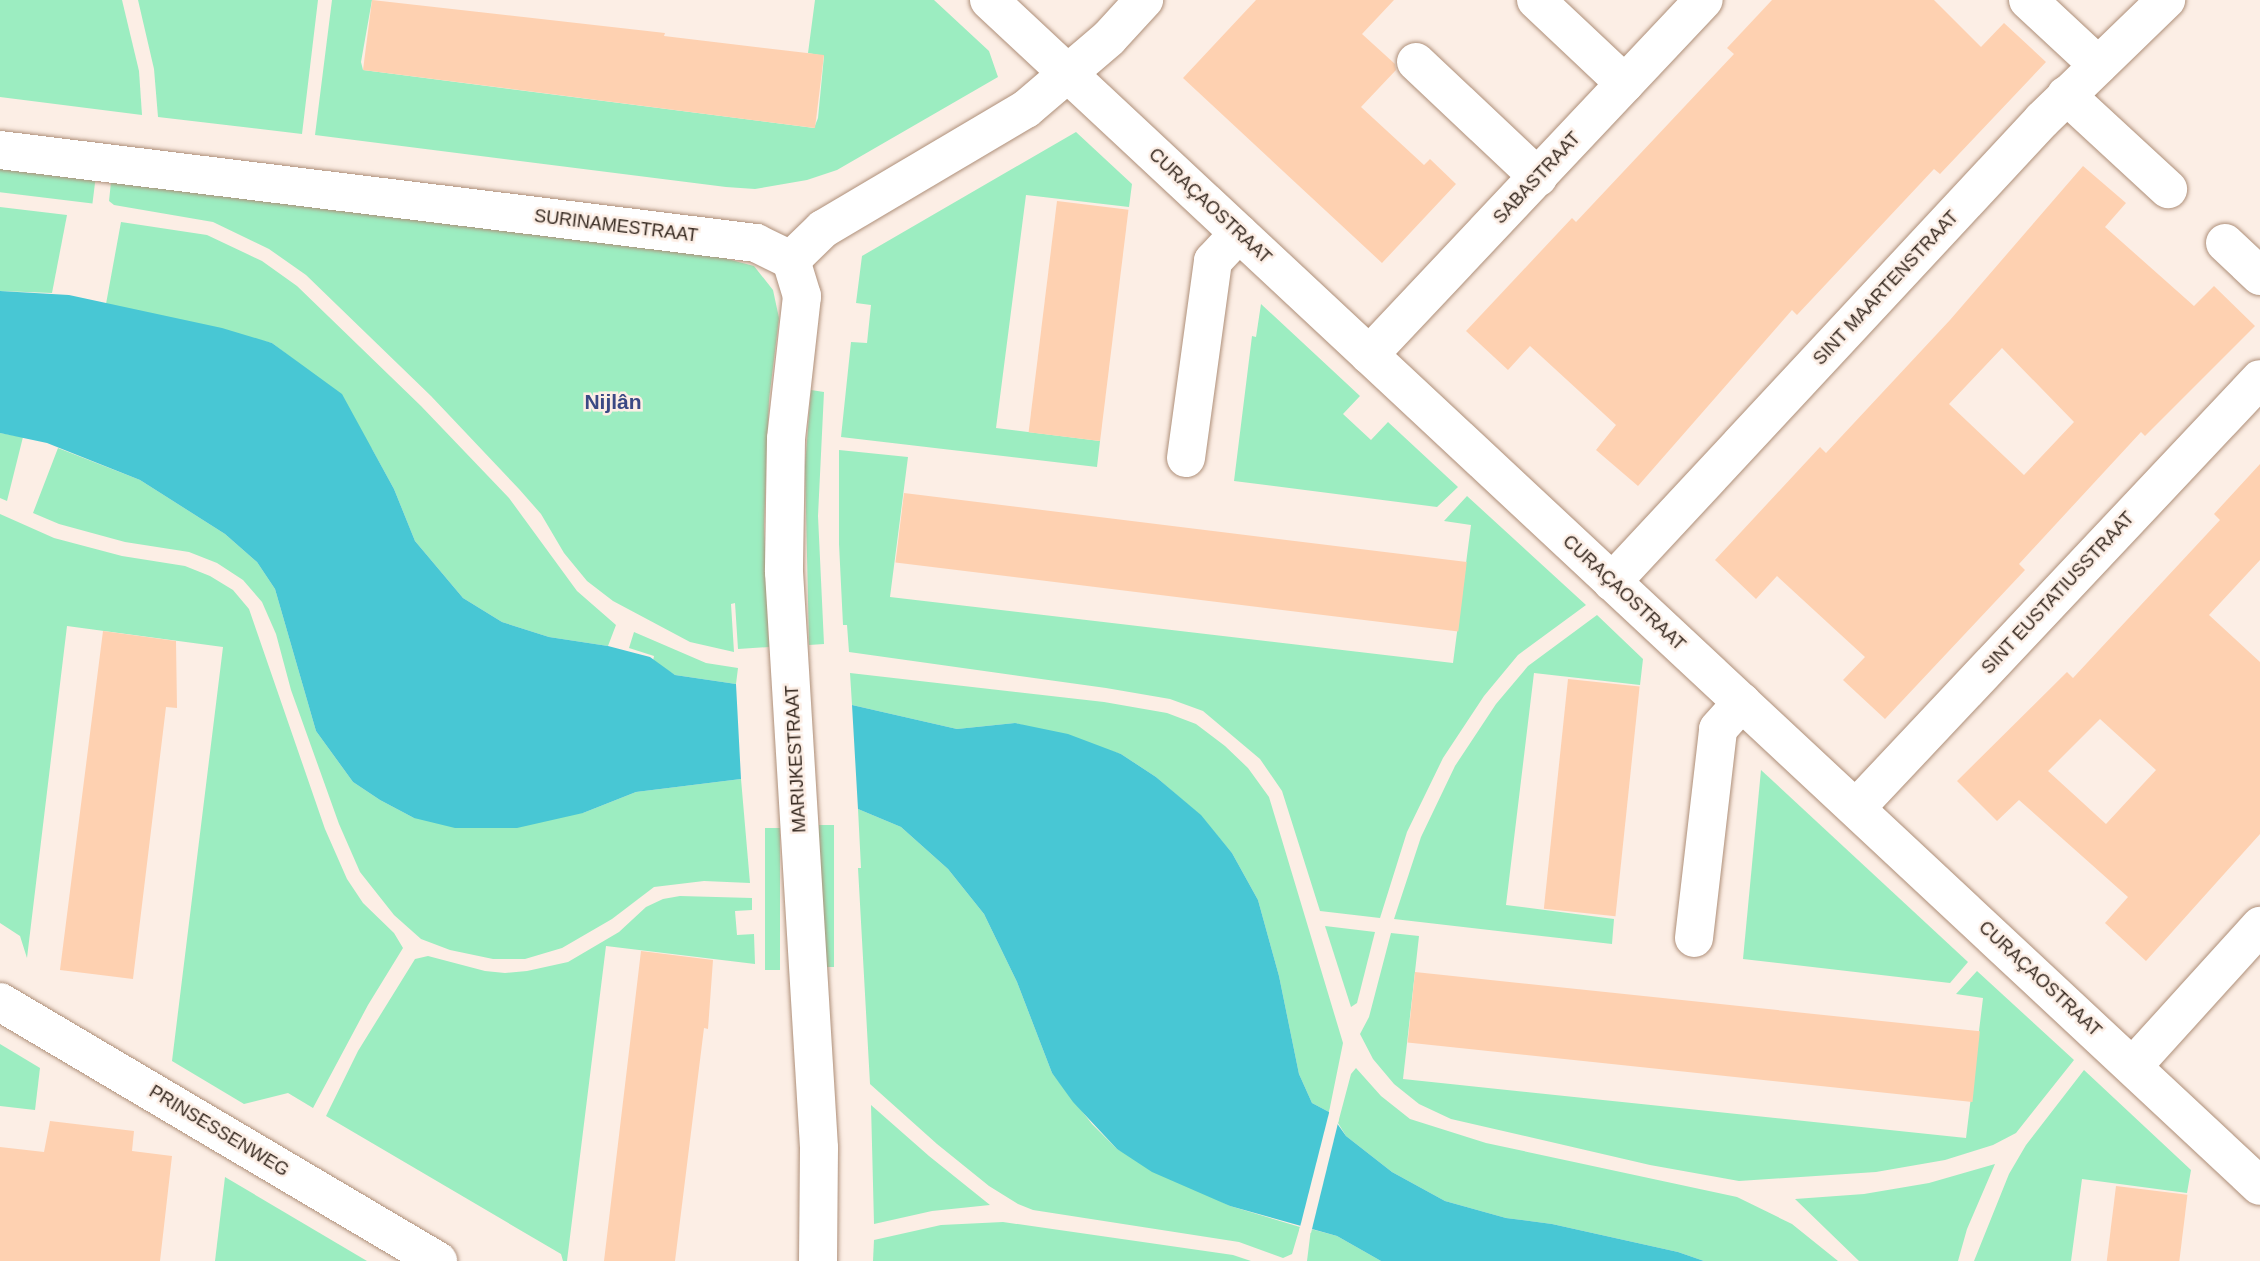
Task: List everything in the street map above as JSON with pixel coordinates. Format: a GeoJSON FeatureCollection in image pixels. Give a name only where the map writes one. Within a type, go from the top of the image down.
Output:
{"type":"FeatureCollection","features":[{"type":"Feature","properties":{"kind":"street","name":"CURAÇAOSTRAAT"},"geometry":{"type":"LineString","coordinates":[[989,0],[2260,1185]]}},
{"type":"Feature","properties":{"kind":"street"},"geometry":{"type":"LineString","coordinates":[[791,260],[823,229],[1026,109],[1109,38],[1144,0]]}},
{"type":"Feature","properties":{"kind":"street"},"geometry":{"type":"LineString","coordinates":[[1536,0],[1625,84]]}},
{"type":"Feature","properties":{"kind":"street","name":"SABASTRAAT"},"geometry":{"type":"LineString","coordinates":[[1369,355],[1704,0]]}},
{"type":"Feature","properties":{"kind":"street"},"geometry":{"type":"LineString","coordinates":[[2028,0],[2098,65]]}},
{"type":"Feature","properties":{"kind":"street","name":"SINT MAARTENSTRAAT"},"geometry":{"type":"LineString","coordinates":[[1612,582],[2067,95],[2166,0]]}},
{"type":"Feature","properties":{"kind":"street"},"geometry":{"type":"LineString","coordinates":[[1416,62],[1538,177]]}},
{"type":"Feature","properties":{"kind":"street"},"geometry":{"type":"LineString","coordinates":[[2067,95],[2168,189]]}},
{"type":"Feature","properties":{"kind":"street","name":"SURINAMESTRAAT"},"geometry":{"type":"LineString","coordinates":[[0,150],[756,243],[791,260]]}},
{"type":"Feature","properties":{"kind":"street"},"geometry":{"type":"LineString","coordinates":[[1186,458],[1213,261],[1239,233]]}},
{"type":"Feature","properties":{"kind":"street"},"geometry":{"type":"LineString","coordinates":[[2225,243],[2260,276]]}},
{"type":"Feature","properties":{"kind":"street","name":"MARIJKESTRAAT"},"geometry":{"type":"LineString","coordinates":[[791,260],[802,296],[786,439],[784,572],[818,1112],[818,1261]]}},
{"type":"Feature","properties":{"kind":"street","name":"SINT EUSTATIUSSTRAAT"},"geometry":{"type":"LineString","coordinates":[[1856,808],[2260,379]]}},
{"type":"Feature","properties":{"kind":"street"},"geometry":{"type":"LineString","coordinates":[[1694,938],[1718,729],[1742,702]]}},
{"type":"Feature","properties":{"kind":"street"},"geometry":{"type":"LineString","coordinates":[[2134,1065],[2260,926]]}},
{"type":"Feature","properties":{"kind":"street","name":"PRINSESSENWEG"},"geometry":{"type":"LineString","coordinates":[[0,1002],[438,1261]]}},
{"type":"Feature","properties":{"kind":"green space"},"geometry":{"type":"Polygon","coordinates":[[[0,0],[122,0],[139,71],[142,115],[0,97],[0,0]]]}},
{"type":"Feature","properties":{"kind":"green space"},"geometry":{"type":"Polygon","coordinates":[[[138,0],[318,0],[302,134],[158,117],[154,69],[138,0]]]}},
{"type":"Feature","properties":{"kind":"green space"},"geometry":{"type":"Polygon","coordinates":[[[332,0],[372,0],[361,62],[363,70],[814,128],[818,118],[824,56],[808,53],[815,0],[934,0],[989,51],[998,77],[837,170],[807,180],[755,189],[726,187],[315,135],[332,0]]]}},
{"type":"Feature","properties":{"kind":"green space"},"geometry":{"type":"Polygon","coordinates":[[[1076,132],[1132,184],[1129,207],[1026,195],[996,428],[1100,441],[1097,467],[841,437],[851,342],[867,343],[871,305],[856,303],[862,256],[1076,132]]]}},
{"type":"Feature","properties":{"kind":"green space"},"geometry":{"type":"Polygon","coordinates":[[[0,169],[95,181],[92,204],[0,192],[0,169]]]}},
{"type":"Feature","properties":{"kind":"green space"},"geometry":{"type":"Polygon","coordinates":[[[111,182],[716,256],[754,266],[773,290],[779,318],[769,400],[764,526],[769,647],[738,649],[735,603],[731,604],[734,652],[690,642],[613,601],[587,581],[564,553],[541,514],[519,489],[431,396],[306,275],[269,249],[213,222],[114,205],[109,201],[111,182]]]}},
{"type":"Feature","properties":{"kind":"green space"},"geometry":{"type":"Polygon","coordinates":[[[0,207],[67,215],[52,293],[0,291],[0,207]]]}},
{"type":"Feature","properties":{"kind":"green space"},"geometry":{"type":"Polygon","coordinates":[[[121,222],[207,235],[262,261],[297,286],[421,406],[509,498],[577,591],[616,625],[608,646],[549,637],[502,622],[463,598],[415,541],[394,489],[372,449],[297,362],[272,343],[106,304],[121,222]]]}},
{"type":"Feature","properties":{"kind":"green space"},"geometry":{"type":"Polygon","coordinates":[[[1261,304],[1360,396],[1343,414],[1371,440],[1388,422],[1458,487],[1437,507],[1234,481],[1252,336],[1256,337],[1261,304]]]}},
{"type":"Feature","properties":{"kind":"green space"},"geometry":{"type":"Polygon","coordinates":[[[811,390],[824,392],[818,516],[824,644],[809,645],[805,466],[811,390]]]}},
{"type":"Feature","properties":{"kind":"green space"},"geometry":{"type":"Polygon","coordinates":[[[0,433],[23,437],[7,501],[0,498],[0,433]]]}},
{"type":"Feature","properties":{"kind":"green space"},"geometry":{"type":"Polygon","coordinates":[[[58,448],[140,480],[225,534],[257,562],[275,589],[316,731],[353,782],[380,800],[414,818],[583,813],[636,792],[741,779],[750,883],[704,881],[654,887],[612,919],[562,948],[525,959],[493,959],[450,950],[421,939],[394,915],[360,872],[339,824],[291,690],[276,634],[262,602],[243,580],[217,563],[189,552],[125,542],[59,524],[33,513],[58,448]]]}},
{"type":"Feature","properties":{"kind":"green space"},"geometry":{"type":"Polygon","coordinates":[[[839,450],[908,457],[890,597],[1453,663],[1471,525],[1444,521],[1467,496],[1586,605],[1518,655],[1484,696],[1443,758],[1407,832],[1380,918],[1320,911],[1282,791],[1260,759],[1203,711],[1170,699],[1106,688],[849,652],[847,625],[843,625],[839,544],[839,450]]]}},
{"type":"Feature","properties":{"kind":"green space"},"geometry":{"type":"Polygon","coordinates":[[[0,514],[54,538],[122,556],[185,566],[210,576],[233,590],[249,609],[325,829],[347,879],[363,903],[394,933],[403,948],[368,1005],[313,1108],[288,1093],[244,1104],[172,1061],[223,647],[67,626],[27,958],[20,936],[0,923],[0,514]]]}},
{"type":"Feature","properties":{"kind":"green space"},"geometry":{"type":"Polygon","coordinates":[[[1597,615],[1643,659],[1640,685],[1534,673],[1506,905],[1614,919],[1612,944],[1394,919],[1421,837],[1455,766],[1496,704],[1528,666],[1597,615]]]}},
{"type":"Feature","properties":{"kind":"green space"},"geometry":{"type":"Polygon","coordinates":[[[634,632],[706,663],[738,668],[736,684],[675,675],[653,661],[654,656],[629,648],[634,632]]]}},
{"type":"Feature","properties":{"kind":"green space"},"geometry":{"type":"Polygon","coordinates":[[[850,673],[1104,702],[1167,713],[1196,724],[1225,746],[1248,768],[1269,797],[1343,1043],[1329,1112],[1312,1103],[1299,1074],[1279,976],[1258,900],[1232,853],[1200,815],[1156,777],[1121,754],[1015,723],[957,729],[852,705],[850,673]]]}},
{"type":"Feature","properties":{"kind":"green space"},"geometry":{"type":"Polygon","coordinates":[[[1761,770],[1968,962],[1950,983],[1743,959],[1761,770]]]}},
{"type":"Feature","properties":{"kind":"green space"},"geometry":{"type":"Polygon","coordinates":[[[858,809],[901,827],[948,869],[984,914],[1017,982],[1052,1073],[1092,1124],[1117,1149],[1230,1206],[1300,1227],[1292,1254],[1283,1258],[1239,1242],[1033,1210],[1018,1204],[989,1186],[937,1144],[870,1084],[858,868],[861,868],[858,809]]]}},
{"type":"Feature","properties":{"kind":"green space"},"geometry":{"type":"Polygon","coordinates":[[[819,825],[834,825],[834,967],[819,967],[819,825]]]}},
{"type":"Feature","properties":{"kind":"green space"},"geometry":{"type":"Polygon","coordinates":[[[765,828],[780,828],[780,970],[765,970],[765,828]]]}},
{"type":"Feature","properties":{"kind":"green space"},"geometry":{"type":"Polygon","coordinates":[[[680,896],[752,898],[752,910],[735,911],[737,935],[754,934],[755,964],[606,946],[567,1261],[563,1261],[561,1254],[326,1116],[358,1051],[415,959],[428,956],[485,971],[505,973],[568,962],[619,932],[646,907],[663,899],[680,896]]]}},
{"type":"Feature","properties":{"kind":"green space"},"geometry":{"type":"Polygon","coordinates":[[[1325,926],[1375,932],[1357,1003],[1351,1007],[1325,926]]]}},
{"type":"Feature","properties":{"kind":"green space"},"geometry":{"type":"Polygon","coordinates":[[[1391,933],[1419,936],[1403,1079],[1966,1138],[1983,998],[1956,994],[1977,971],[2074,1060],[2016,1133],[1993,1145],[1945,1160],[1876,1172],[1739,1181],[1650,1165],[1451,1119],[1419,1104],[1394,1084],[1373,1059],[1360,1034],[1369,1017],[1391,933]]]}},
{"type":"Feature","properties":{"kind":"green space"},"geometry":{"type":"Polygon","coordinates":[[[0,1044],[40,1068],[35,1110],[0,1106],[0,1044]]]}},
{"type":"Feature","properties":{"kind":"green space"},"geometry":{"type":"Polygon","coordinates":[[[1356,1068],[1381,1096],[1410,1119],[1486,1143],[1737,1197],[1792,1224],[1838,1261],[1704,1261],[1678,1252],[1552,1224],[1506,1218],[1445,1201],[1392,1172],[1346,1136],[1338,1123],[1351,1074],[1356,1068]]]}},
{"type":"Feature","properties":{"kind":"green space"},"geometry":{"type":"Polygon","coordinates":[[[2084,1070],[2191,1170],[2187,1193],[2082,1179],[2071,1261],[1974,1261],[2009,1174],[2026,1145],[2084,1070]]]}},
{"type":"Feature","properties":{"kind":"green space"},"geometry":{"type":"Polygon","coordinates":[[[871,1105],[990,1205],[932,1211],[874,1224],[871,1105]]]}},
{"type":"Feature","properties":{"kind":"green space"},"geometry":{"type":"Polygon","coordinates":[[[1995,1164],[1967,1229],[1958,1261],[1859,1261],[1795,1199],[1864,1194],[1929,1183],[1995,1164]]]}},
{"type":"Feature","properties":{"kind":"green space"},"geometry":{"type":"Polygon","coordinates":[[[225,1177],[367,1261],[215,1261],[225,1177]]]}},
{"type":"Feature","properties":{"kind":"green space"},"geometry":{"type":"Polygon","coordinates":[[[1003,1222],[1233,1255],[1251,1261],[873,1261],[874,1240],[941,1225],[1003,1222]]]}},
{"type":"Feature","properties":{"kind":"green space"},"geometry":{"type":"Polygon","coordinates":[[[1311,1229],[1337,1236],[1381,1261],[1307,1261],[1311,1229]]]}},
{"type":"Feature","properties":{"kind":"water"},"geometry":{"type":"Polygon","coordinates":[[[0,291],[69,295],[222,328],[272,343],[342,394],[394,489],[415,541],[463,598],[502,622],[549,637],[608,646],[650,657],[675,675],[736,684],[741,779],[636,792],[583,813],[517,828],[455,828],[414,818],[380,800],[353,782],[316,731],[275,589],[257,562],[225,534],[140,480],[47,443],[0,433],[0,291]]]}},
{"type":"Feature","properties":{"kind":"water"},"geometry":{"type":"Polygon","coordinates":[[[852,705],[957,729],[1015,723],[1068,734],[1121,754],[1156,777],[1201,815],[1232,853],[1258,900],[1279,976],[1299,1074],[1312,1103],[1329,1112],[1346,1136],[1392,1172],[1445,1201],[1506,1218],[1552,1224],[1678,1252],[1704,1261],[1381,1261],[1337,1236],[1230,1206],[1152,1172],[1117,1149],[1073,1102],[1052,1073],[1017,982],[984,914],[948,869],[901,827],[858,809],[852,705]]]}},
{"type":"Feature","properties":{"kind":"pier"},"geometry":{"type":"Polygon","coordinates":[[[1330,1109],[1339,1119],[1311,1233],[1299,1231],[1330,1109]]]}},
{"type":"Feature","properties":{"kind":"building"},"geometry":{"type":"Polygon","coordinates":[[[372,0],[665,33],[664,36],[824,55],[815,128],[363,70],[372,0]]]}},
{"type":"Feature","properties":{"kind":"building"},"geometry":{"type":"Polygon","coordinates":[[[1256,0],[1394,0],[1362,34],[1395,64],[1396,70],[1361,107],[1424,165],[1430,159],[1456,184],[1382,263],[1183,78],[1256,0]]]}},
{"type":"Feature","properties":{"kind":"building"},"geometry":{"type":"Polygon","coordinates":[[[1772,0],[1934,0],[1981,47],[2004,23],[2046,62],[1940,174],[1934,169],[1797,315],[1792,310],[1638,486],[1596,450],[1616,425],[1530,346],[1508,370],[1466,331],[1572,218],[1576,222],[1734,54],[1727,48],[1772,0]]]}},
{"type":"Feature","properties":{"kind":"building"},"geometry":{"type":"Polygon","coordinates":[[[2083,166],[2126,203],[2105,227],[2194,306],[2214,286],[2255,326],[2145,436],[2141,432],[2019,564],[2025,570],[1885,719],[1843,680],[1865,657],[1777,576],[1756,599],[1715,560],[1820,447],[1826,453],[1950,320],[2083,166]],[[2002,348],[1949,404],[2024,475],[2074,422],[2002,348]]]}},
{"type":"Feature","properties":{"kind":"building"},"geometry":{"type":"Polygon","coordinates":[[[1057,201],[1128,210],[1100,441],[1029,432],[1057,201]]]}},
{"type":"Feature","properties":{"kind":"building"},"geometry":{"type":"Polygon","coordinates":[[[2260,464],[2260,560],[2209,615],[2260,662],[2260,834],[2146,961],[2105,923],[2128,897],[2019,800],[1997,821],[1957,781],[2067,672],[2073,678],[2220,520],[2214,514],[2260,464]],[[2100,719],[2048,771],[2106,824],[2156,770],[2100,719]]]}},
{"type":"Feature","properties":{"kind":"building"},"geometry":{"type":"Polygon","coordinates":[[[904,493],[1467,562],[1458,632],[895,562],[904,493]]]}},
{"type":"Feature","properties":{"kind":"building"},"geometry":{"type":"Polygon","coordinates":[[[103,631],[176,641],[177,708],[166,707],[133,979],[60,970],[103,631]]]}},
{"type":"Feature","properties":{"kind":"building"},"geometry":{"type":"Polygon","coordinates":[[[1568,679],[1640,687],[1615,916],[1544,909],[1568,679]]]}},
{"type":"Feature","properties":{"kind":"building"},"geometry":{"type":"Polygon","coordinates":[[[641,951],[713,960],[708,1029],[704,1028],[675,1261],[604,1261],[641,951]]]}},
{"type":"Feature","properties":{"kind":"building"},"geometry":{"type":"Polygon","coordinates":[[[1415,972],[1980,1031],[1972,1102],[1408,1043],[1415,972]]]}},
{"type":"Feature","properties":{"kind":"building"},"geometry":{"type":"Polygon","coordinates":[[[50,1121],[134,1131],[132,1151],[172,1156],[160,1261],[0,1261],[0,1147],[44,1152],[50,1121]]]}},
{"type":"Feature","properties":{"kind":"building"},"geometry":{"type":"Polygon","coordinates":[[[2116,1186],[2187,1195],[2179,1261],[2107,1261],[2116,1186]]]}},
{"type":"Feature","properties":{"kind":"district","name":"Nijlân"},"geometry":{"type":"Point","coordinates":[613,402]}}]}
